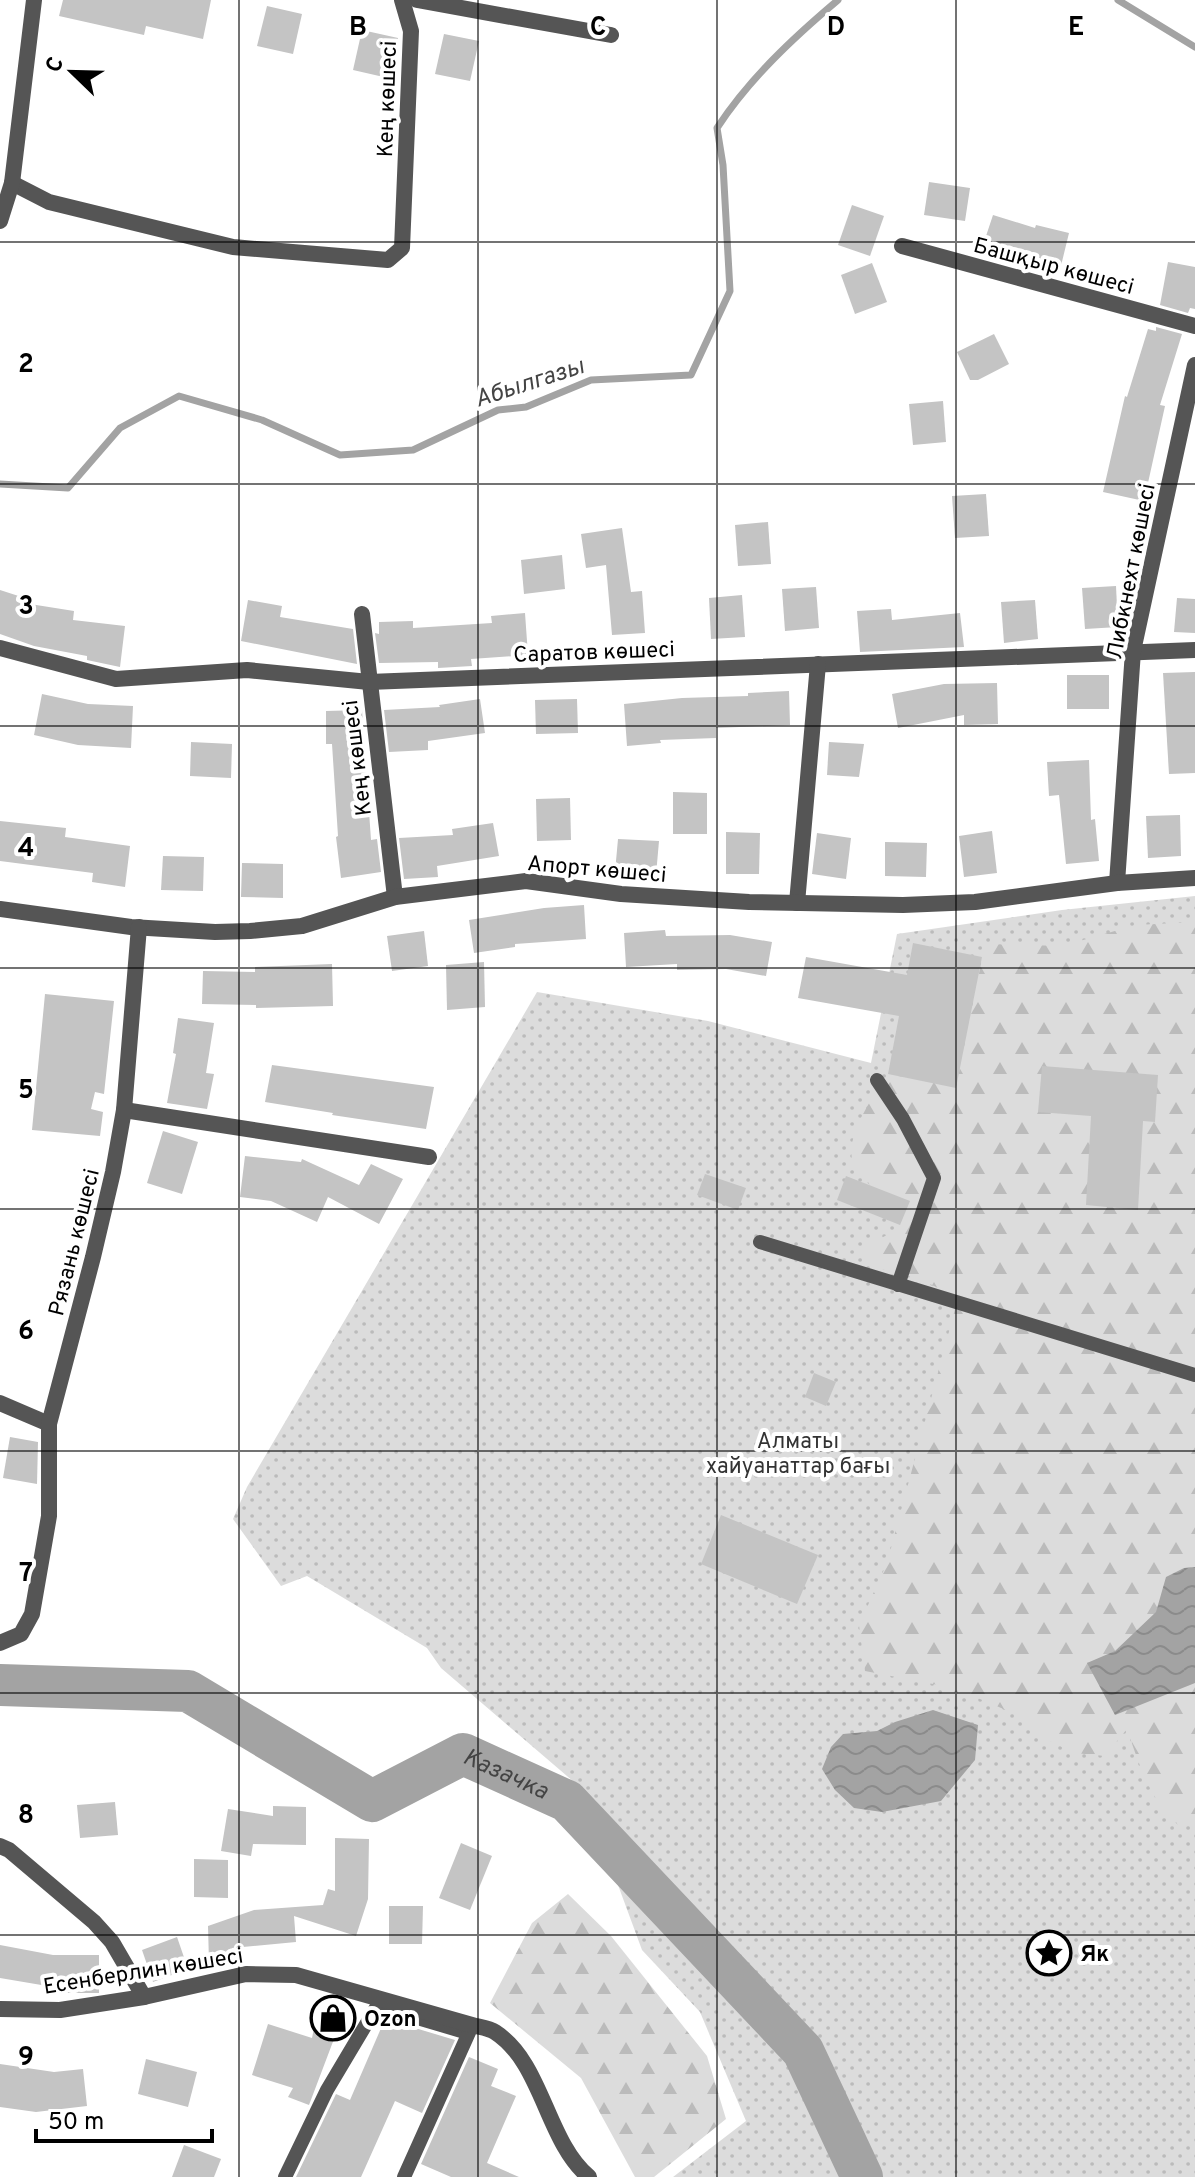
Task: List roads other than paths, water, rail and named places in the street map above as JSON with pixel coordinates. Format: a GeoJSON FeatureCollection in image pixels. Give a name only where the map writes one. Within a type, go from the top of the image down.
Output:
{"type":"FeatureCollection","features":[{"type":"Feature","properties":{"kind":"street"},"geometry":{"type":"LineString","coordinates":[[0,221],[12,183],[34,0]]}},
{"type":"Feature","properties":{"kind":"street","name":"Кең көшесі"},"geometry":{"type":"LineString","coordinates":[[12,183],[49,202],[233,247],[388,260],[402,248],[411,31],[402,0]]}},
{"type":"Feature","properties":{"kind":"street"},"geometry":{"type":"LineString","coordinates":[[417,0],[611,35]]}},
{"type":"Feature","properties":{"kind":"street","name":"Башқыр көшесі"},"geometry":{"type":"LineString","coordinates":[[902,246],[1195,326]]}},
{"type":"Feature","properties":{"kind":"street","name":"Либкнехт көшесі"},"geometry":{"type":"LineString","coordinates":[[1117,883],[1133,651],[1195,365]]}},
{"type":"Feature","properties":{"kind":"street","name":"Кең көшесі"},"geometry":{"type":"LineString","coordinates":[[362,614],[395,897]]}},
{"type":"Feature","properties":{"kind":"street","name":"Саратов көшесі"},"geometry":{"type":"LineString","coordinates":[[0,648],[116,679],[247,670],[369,682],[1195,650]]}},
{"type":"Feature","properties":{"kind":"street"},"geometry":{"type":"LineString","coordinates":[[797,903],[818,664]]}},
{"type":"Feature","properties":{"kind":"street","name":"Апорт көшесі"},"geometry":{"type":"LineString","coordinates":[[0,909],[139,927],[215,932],[302,926],[395,897],[526,881],[621,894],[903,905],[975,902],[1117,883],[1195,878]]}},
{"type":"Feature","properties":{"kind":"street","name":"Рязань көшесі"},"geometry":{"type":"LineString","coordinates":[[0,1643],[21,1634],[32,1614],[49,1516],[49,1424],[93,1257],[124,1110],[139,927]]}},
{"type":"Feature","properties":{"kind":"street"},"geometry":{"type":"LineString","coordinates":[[124,1110],[429,1157]]}},
{"type":"Feature","properties":{"kind":"street"},"geometry":{"type":"LineString","coordinates":[[0,1403],[49,1424]]}},
{"type":"Feature","properties":{"kind":"street"},"geometry":{"type":"LineString","coordinates":[[0,1846],[9,1850],[94,1922],[112,1942],[144,1997]]}},
{"type":"Feature","properties":{"kind":"street","name":"Есенберлин көшесі"},"geometry":{"type":"LineString","coordinates":[[0,2009],[60,2010],[144,1997],[246,1974],[296,1975],[470,2029],[494,2031],[519,2053],[557,2130],[582,2171],[589,2177]]}},
{"type":"Feature","properties":{"kind":"lane"},"geometry":{"type":"LineString","coordinates":[[877,1080],[903,1119],[934,1178],[898,1285]]}},
{"type":"Feature","properties":{"kind":"lane"},"geometry":{"type":"LineString","coordinates":[[760,1242],[1195,1375]]}},
{"type":"Feature","properties":{"kind":"lane"},"geometry":{"type":"LineString","coordinates":[[285,2177],[327,2090],[377,2006],[470,2029],[404,2177]]}},
{"type":"Feature","properties":{"kind":"water"},"geometry":{"type":"Polygon","coordinates":[[[1195,1567],[1195,1683],[1115,1715],[1087,1663],[1115,1651],[1156,1612],[1166,1577],[1184,1568],[1195,1567]]]}},
{"type":"Feature","properties":{"kind":"water"},"geometry":{"type":"Polygon","coordinates":[[[933,1710],[978,1725],[975,1760],[941,1801],[882,1812],[854,1808],[835,1790],[822,1769],[831,1747],[843,1734],[877,1731],[933,1710]]]}},
{"type":"Feature","properties":{"kind":"waterway","name":"Абылгазы"},"geometry":{"type":"LineString","coordinates":[[0,484],[68,488],[120,428],[179,396],[262,420],[340,455],[413,450],[498,410],[526,407],[591,380],[691,375],[730,291],[723,165],[717,128],[773,60],[838,0]]}},
{"type":"Feature","properties":{"kind":"waterway","name":"Абылгазы"},"geometry":{"type":"LineString","coordinates":[[1118,0],[1195,47]]}},
{"type":"Feature","properties":{"kind":"waterway","name":"Казачка"},"geometry":{"type":"LineString","coordinates":[[0,1685],[188,1691],[372,1801],[463,1754],[567,1801],[803,2051],[862,2177]]}},
{"type":"Feature","properties":{"kind":"place","name":"Як"},"geometry":{"type":"Point","coordinates":[1049,1953]}},
{"type":"Feature","properties":{"kind":"place","name":"Ozon"},"geometry":{"type":"Point","coordinates":[333,2018]}},
{"type":"Feature","properties":{"kind":"park label","name":"Алматы хайуанаттар бағы"},"geometry":{"type":"Point","coordinates":[798,1452]}}]}
